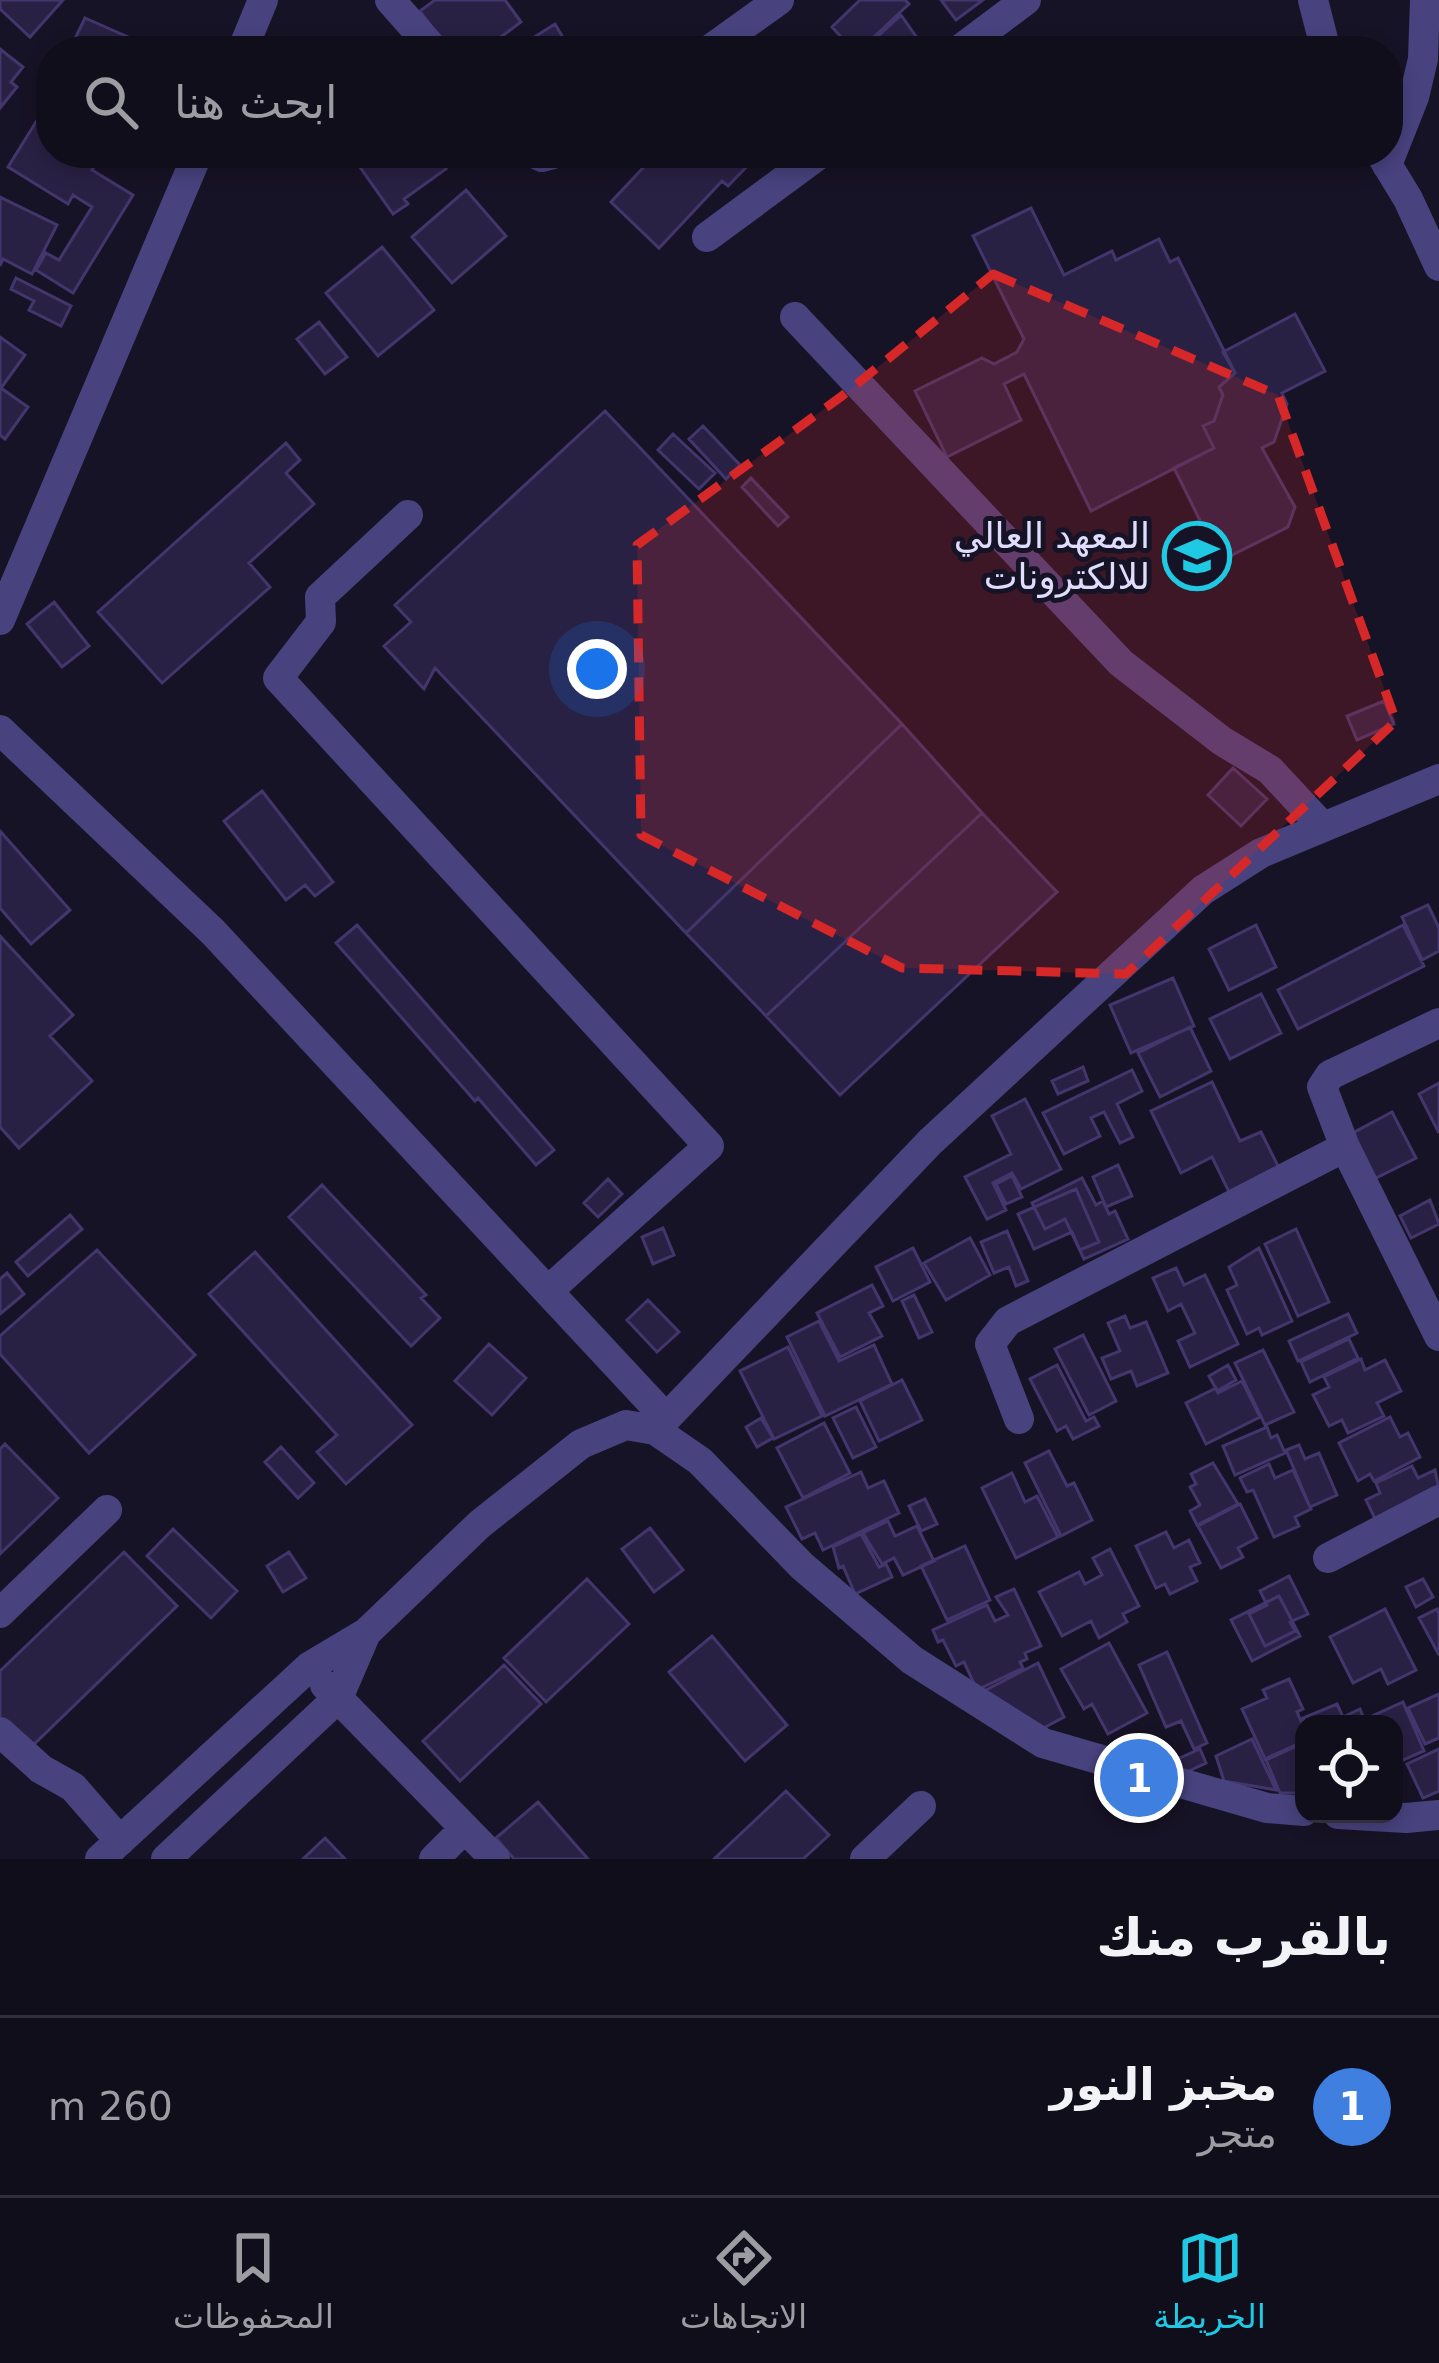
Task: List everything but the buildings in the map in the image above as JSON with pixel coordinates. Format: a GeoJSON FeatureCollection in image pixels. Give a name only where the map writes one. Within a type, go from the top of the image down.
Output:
{"type":"FeatureCollection","features":[{"type":"Feature","properties":{"kind":"street"},"geometry":{"type":"LineString","coordinates":[[248,36],[263,0]]}},
{"type":"Feature","properties":{"kind":"street"},"geometry":{"type":"LineString","coordinates":[[390,0],[422,36]]}},
{"type":"Feature","properties":{"kind":"street"},"geometry":{"type":"LineString","coordinates":[[728,36],[778,0]]}},
{"type":"Feature","properties":{"kind":"street"},"geometry":{"type":"LineString","coordinates":[[978,36],[1026,0]]}},
{"type":"Feature","properties":{"kind":"street"},"geometry":{"type":"LineString","coordinates":[[1313,0],[1323,36]]}},
{"type":"Feature","properties":{"kind":"street"},"geometry":{"type":"LineString","coordinates":[[1403,119],[1423,58],[1425,0]]}},
{"type":"Feature","properties":{"kind":"street"},"geometry":{"type":"LineString","coordinates":[[0,620],[192,168]]}},
{"type":"Feature","properties":{"kind":"street"},"geometry":{"type":"LineString","coordinates":[[707,237],[801,168]]}},
{"type":"Feature","properties":{"kind":"street"},"geometry":{"type":"LineString","coordinates":[[1388,168],[1438,260]]}},
{"type":"Feature","properties":{"kind":"street"},"geometry":{"type":"LineString","coordinates":[[795,317],[1121,663],[1222,741],[1270,770],[1322,826]]}},
{"type":"Feature","properties":{"kind":"street"},"geometry":{"type":"LineString","coordinates":[[408,514],[320,597],[321,622],[278,678],[709,1146],[549,1290]]}},
{"type":"Feature","properties":{"kind":"street"},"geometry":{"type":"LineString","coordinates":[[0,730],[213,932],[549,1290],[661,1424],[722,1479],[802,1566],[912,1660],[1043,1743],[1267,1808],[1295,1810]]}},
{"type":"Feature","properties":{"kind":"street"},"geometry":{"type":"LineString","coordinates":[[0,1732],[40,1769],[73,1787],[110,1850],[309,1667],[366,1633],[480,1524],[581,1444],[626,1425],[661,1424],[930,1142],[1203,890],[1262,853],[1439,779]]}},
{"type":"Feature","properties":{"kind":"street"},"geometry":{"type":"LineString","coordinates":[[1439,1023],[1330,1075],[1322,1087],[1345,1147],[1427,1284],[1439,1336]]}},
{"type":"Feature","properties":{"kind":"street"},"geometry":{"type":"LineString","coordinates":[[1019,1420],[990,1344],[1008,1321],[1345,1147]]}},
{"type":"Feature","properties":{"kind":"street"},"geometry":{"type":"LineString","coordinates":[[1328,1558],[1439,1501]]}},
{"type":"Feature","properties":{"kind":"street"},"geometry":{"type":"LineString","coordinates":[[0,1612],[107,1510]]}},
{"type":"Feature","properties":{"kind":"street"},"geometry":{"type":"LineString","coordinates":[[166,1859],[338,1698],[366,1633]]}},
{"type":"Feature","properties":{"kind":"street"},"geometry":{"type":"LineString","coordinates":[[309,1667],[495,1859]]}},
{"type":"Feature","properties":{"kind":"street"},"geometry":{"type":"LineString","coordinates":[[865,1859],[921,1806]]}},
{"type":"Feature","properties":{"kind":"street"},"geometry":{"type":"LineString","coordinates":[[1403,1818],[1439,1814]]}},
{"type":"Feature","properties":{"kind":"street"},"geometry":{"type":"LineString","coordinates":[[434,1859],[465,1828]]}},
{"type":"Feature","properties":{"kind":"highlighted area"},"geometry":{"type":"Polygon","coordinates":[[[993,274],[1278,395],[1396,721],[1126,974],[902,968],[641,835],[637,545],[842,396],[993,274]]]}},
{"type":"Feature","properties":{"kind":"place","name":"المعهد العالي للالكترونات"},"geometry":{"type":"Point","coordinates":[1197,556]}},
{"type":"Feature","properties":{"kind":"place","name":"مخبز النور"},"geometry":{"type":"Point","coordinates":[1139,1778]}}]}
